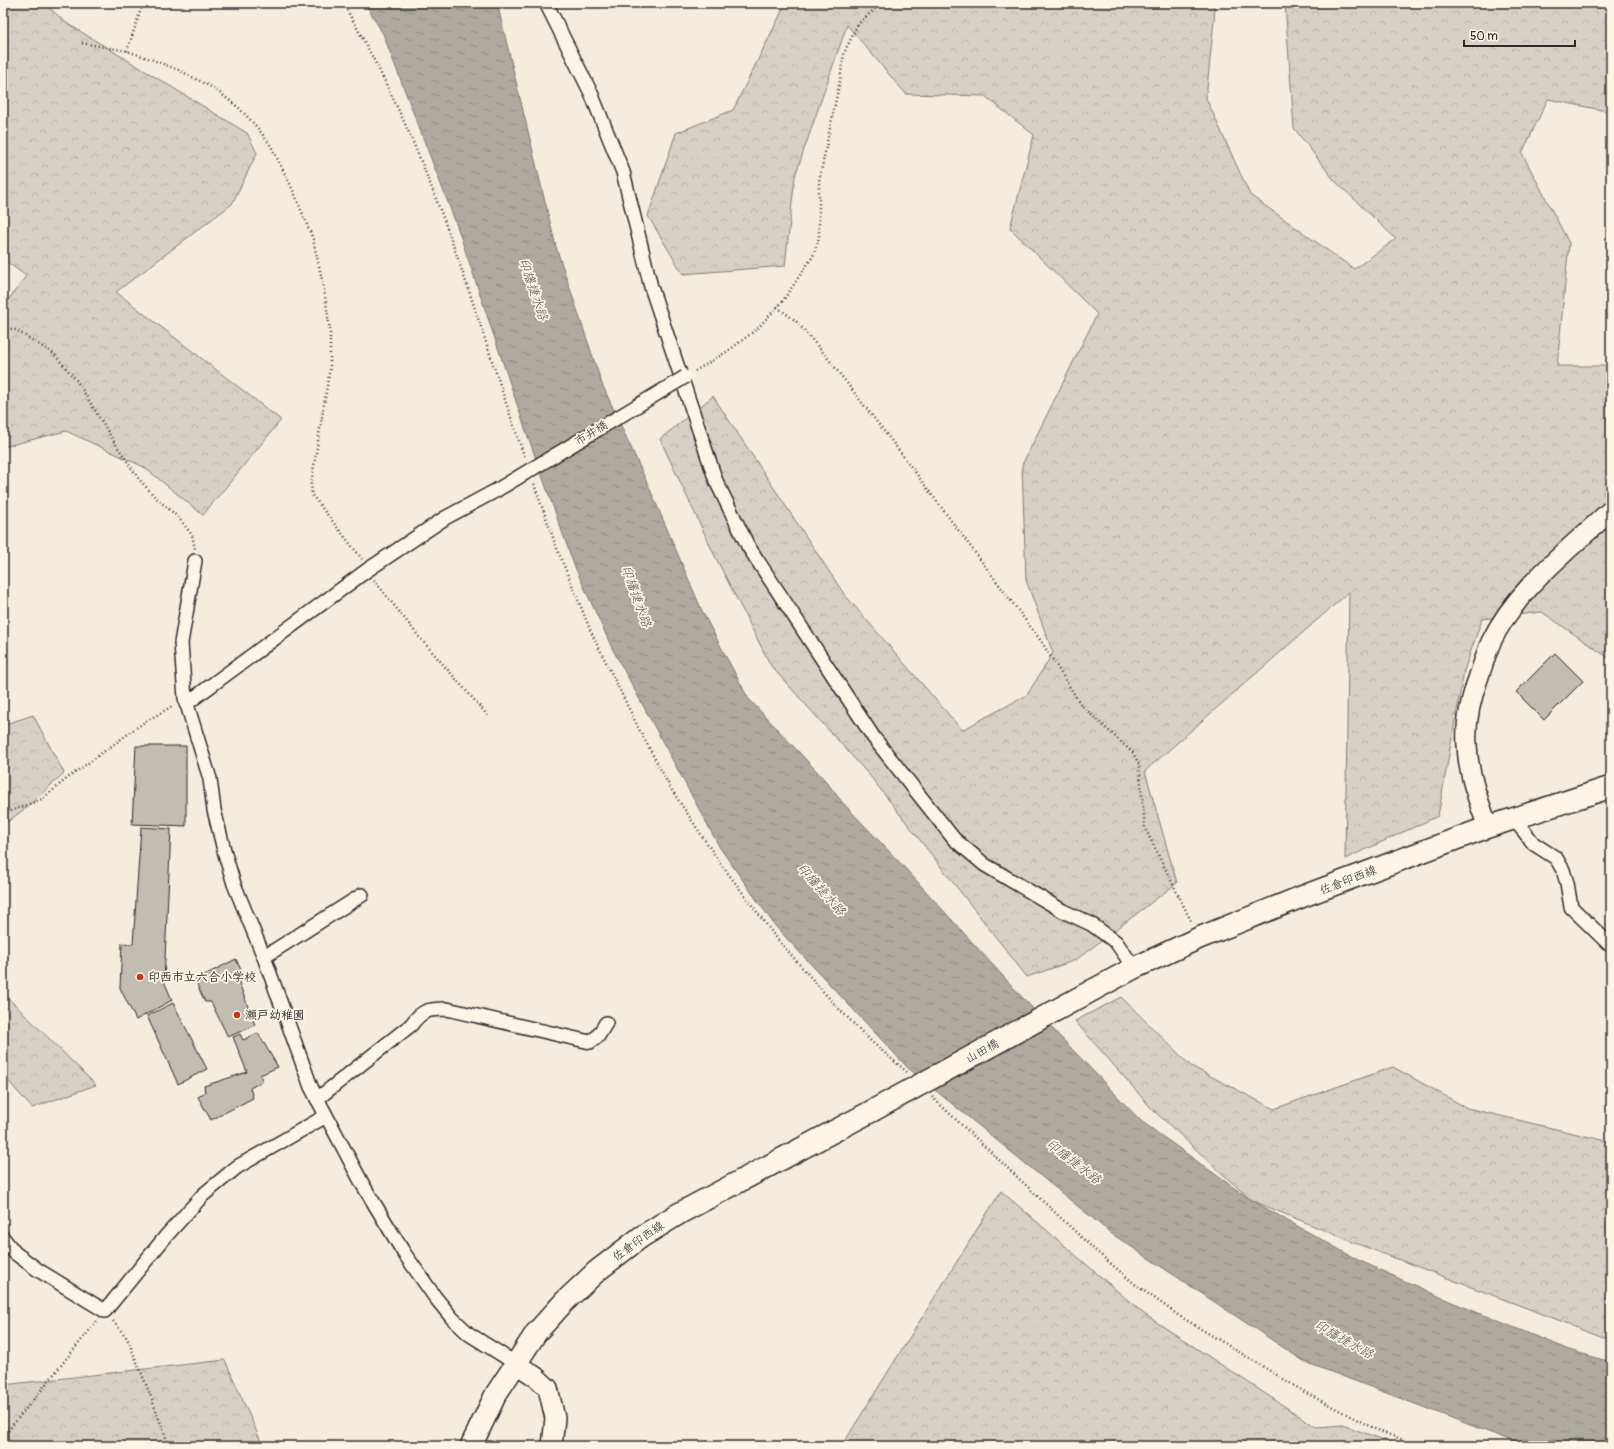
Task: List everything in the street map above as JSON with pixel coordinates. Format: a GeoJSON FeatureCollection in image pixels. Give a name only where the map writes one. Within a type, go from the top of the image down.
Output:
{"type":"FeatureCollection","features":[{"type":"Feature","properties":{"kind":"main road","name":"佐倉印西線"},"geometry":{"type":"LineString","coordinates":[[1093,990],[1134,968],[1198,938],[1488,827],[1611,787]]}},
{"type":"Feature","properties":{"kind":"main road","name":"山田橋"},"geometry":{"type":"LineString","coordinates":[[872,1111],[1093,990]]}},
{"type":"Feature","properties":{"kind":"main road","name":"佐倉印西線"},"geometry":{"type":"LineString","coordinates":[[471,1446],[496,1394],[536,1333],[564,1302],[597,1271],[641,1237],[680,1213],[872,1111]]}},
{"type":"Feature","properties":{"kind":"street"},"geometry":{"type":"LineString","coordinates":[[546,3],[591,93],[623,172],[651,287],[716,480],[748,546],[874,738],[954,839],[985,865],[1063,911],[1092,924],[1116,942],[1134,968]]}},
{"type":"Feature","properties":{"kind":"street","name":"市井橋"},"geometry":{"type":"LineString","coordinates":[[186,701],[368,570],[445,518],[497,490],[685,377]]}},
{"type":"Feature","properties":{"kind":"street"},"geometry":{"type":"LineString","coordinates":[[1488,827],[1470,769],[1467,744],[1468,720],[1472,693],[1492,642],[1509,614],[1530,586],[1611,510]]}},
{"type":"Feature","properties":{"kind":"street"},"geometry":{"type":"LineString","coordinates":[[195,561],[181,643],[186,701],[210,779],[218,824],[234,884],[264,957],[310,1087],[363,1185],[404,1253],[439,1302],[452,1318],[469,1334],[536,1377],[548,1388],[555,1418],[552,1446]]}},
{"type":"Feature","properties":{"kind":"street"},"geometry":{"type":"LineString","coordinates":[[1514,819],[1534,844],[1556,858],[1563,870],[1572,908],[1611,946]]}},
{"type":"Feature","properties":{"kind":"street"},"geometry":{"type":"LineString","coordinates":[[264,957],[362,895]]}},
{"type":"Feature","properties":{"kind":"street"},"geometry":{"type":"LineString","coordinates":[[317,1099],[411,1025],[419,1014],[434,1009],[447,1009],[590,1042],[598,1036],[606,1022]]}},
{"type":"Feature","properties":{"kind":"street"},"geometry":{"type":"LineString","coordinates":[[3,1238],[15,1253],[38,1270],[105,1311],[166,1236],[203,1195],[237,1167],[326,1116]]}},
{"type":"Feature","properties":{"kind":"path"},"geometry":{"type":"LineString","coordinates":[[127,51],[143,3]]}},
{"type":"Feature","properties":{"kind":"path"},"geometry":{"type":"LineString","coordinates":[[343,3],[361,34],[392,95],[434,194],[474,306],[527,464]]}},
{"type":"Feature","properties":{"kind":"path"},"geometry":{"type":"LineString","coordinates":[[685,377],[728,351],[757,329],[777,308],[813,256],[819,238],[819,182],[840,80],[844,53],[858,24],[881,3]]}},
{"type":"Feature","properties":{"kind":"path"},"geometry":{"type":"LineString","coordinates":[[82,43],[127,51],[181,71],[215,89],[239,108],[257,127],[271,146],[293,190],[313,239],[324,289],[330,331],[330,368],[311,484],[312,495],[420,638],[489,717]]}},
{"type":"Feature","properties":{"kind":"path"},"geometry":{"type":"LineString","coordinates":[[777,308],[796,321],[826,356],[897,448],[1041,641],[1081,705],[1134,753],[1139,764],[1145,828],[1198,938]]}},
{"type":"Feature","properties":{"kind":"path"},"geometry":{"type":"LineString","coordinates":[[3,327],[16,330],[54,354],[77,381],[138,478],[155,497],[178,517],[192,535],[195,548],[195,561]]}},
{"type":"Feature","properties":{"kind":"path"},"geometry":{"type":"LineString","coordinates":[[532,479],[556,546],[592,634],[638,727],[671,789],[718,860],[778,940],[836,1006],[873,1043],[910,1076]]}},
{"type":"Feature","properties":{"kind":"path"},"geometry":{"type":"LineString","coordinates":[[3,814],[42,799],[68,777],[143,723],[186,701]]}},
{"type":"Feature","properties":{"kind":"path"},"geometry":{"type":"LineString","coordinates":[[927,1092],[1096,1251],[1148,1294],[1178,1316],[1308,1394],[1377,1430],[1419,1446]]}},
{"type":"Feature","properties":{"kind":"path"},"geometry":{"type":"LineString","coordinates":[[3,1437],[105,1311],[126,1338],[150,1394],[169,1446]]}},
{"type":"Feature","properties":{"kind":"green space"},"geometry":{"type":"Polygon","coordinates":[[[3,3],[44,3],[65,22],[247,133],[257,153],[232,204],[116,292],[281,420],[203,515],[144,467],[66,431],[3,447],[3,307],[26,276],[3,259],[3,3]]]}},
{"type":"Feature","properties":{"kind":"green space"},"geometry":{"type":"Polygon","coordinates":[[[786,3],[1213,3],[1215,10],[1206,98],[1250,195],[1354,269],[1396,239],[1334,180],[1294,128],[1285,3],[1611,3],[1611,112],[1548,99],[1522,153],[1569,243],[1557,366],[1611,366],[1611,484],[1603,493],[1611,504],[1611,658],[1610,659],[1542,612],[1482,619],[1464,671],[1438,816],[1345,859],[1349,592],[1145,771],[1177,883],[1076,960],[1027,977],[870,776],[771,666],[715,556],[660,439],[713,396],[844,594],[962,730],[1027,695],[1053,653],[1026,580],[1022,465],[1097,314],[1010,228],[1034,135],[985,96],[906,94],[847,25],[795,176],[785,266],[683,274],[648,216],[676,133],[733,110],[786,3]]]}},
{"type":"Feature","properties":{"kind":"green space"},"geometry":{"type":"Polygon","coordinates":[[[33,715],[64,773],[26,808],[3,825],[3,725],[33,715]]]}},
{"type":"Feature","properties":{"kind":"green space"},"geometry":{"type":"Polygon","coordinates":[[[3,993],[96,1085],[32,1108],[3,1075],[3,993]]]}},
{"type":"Feature","properties":{"kind":"green space"},"geometry":{"type":"Polygon","coordinates":[[[1121,997],[1191,1066],[1274,1109],[1393,1067],[1467,1108],[1611,1142],[1611,1340],[1355,1243],[1251,1200],[1153,1110],[1075,1021],[1121,997]]]}},
{"type":"Feature","properties":{"kind":"green space"},"geometry":{"type":"Polygon","coordinates":[[[1001,1191],[1144,1314],[1316,1427],[1343,1425],[1400,1446],[845,1446],[843,1444],[1001,1191]]]}},
{"type":"Feature","properties":{"kind":"green space"},"geometry":{"type":"Polygon","coordinates":[[[225,1360],[263,1446],[3,1446],[3,1385],[225,1360]]]}},
{"type":"Feature","properties":{"kind":"water","name":"印旛捷水路"},"geometry":{"type":"Polygon","coordinates":[[[365,3],[497,3],[556,247],[602,384],[649,487],[703,613],[748,698],[825,780],[842,802],[903,866],[1021,996],[1141,1121],[1251,1200],[1358,1260],[1447,1300],[1569,1350],[1611,1362],[1611,1446],[1525,1446],[1305,1362],[1112,1234],[908,1068],[776,927],[720,848],[612,648],[574,565],[526,431],[457,226],[383,34],[365,3]]]}},
{"type":"Feature","properties":{"kind":"building"},"geometry":{"type":"Polygon","coordinates":[[[1555,653],[1583,681],[1544,720],[1516,692],[1555,653]]]}},
{"type":"Feature","properties":{"kind":"building"},"geometry":{"type":"Polygon","coordinates":[[[136,746],[186,746],[186,826],[132,824],[136,746]]]}},
{"type":"Feature","properties":{"kind":"building"},"geometry":{"type":"Polygon","coordinates":[[[141,827],[171,829],[164,981],[172,1000],[136,1020],[120,988],[122,943],[133,944],[141,827]]]}},
{"type":"Feature","properties":{"kind":"building"},"geometry":{"type":"Polygon","coordinates":[[[236,959],[244,977],[239,983],[255,1025],[228,1037],[211,1002],[205,1002],[195,980],[236,959]]]}},
{"type":"Feature","properties":{"kind":"building"},"geometry":{"type":"Polygon","coordinates":[[[173,1003],[207,1069],[178,1084],[147,1016],[173,1003]]]}},
{"type":"Feature","properties":{"kind":"building"},"geometry":{"type":"Polygon","coordinates":[[[258,1033],[278,1067],[260,1075],[263,1081],[250,1088],[253,1098],[211,1120],[198,1097],[205,1092],[204,1086],[247,1072],[233,1037],[240,1034],[243,1040],[258,1033]]]}},
{"type":"Feature","properties":{"kind":"place","name":"印西市立六合小学校"},"geometry":{"type":"Point","coordinates":[140,977]}},
{"type":"Feature","properties":{"kind":"place","name":"瀬戸幼稚園"},"geometry":{"type":"Point","coordinates":[237,1015]}}]}
